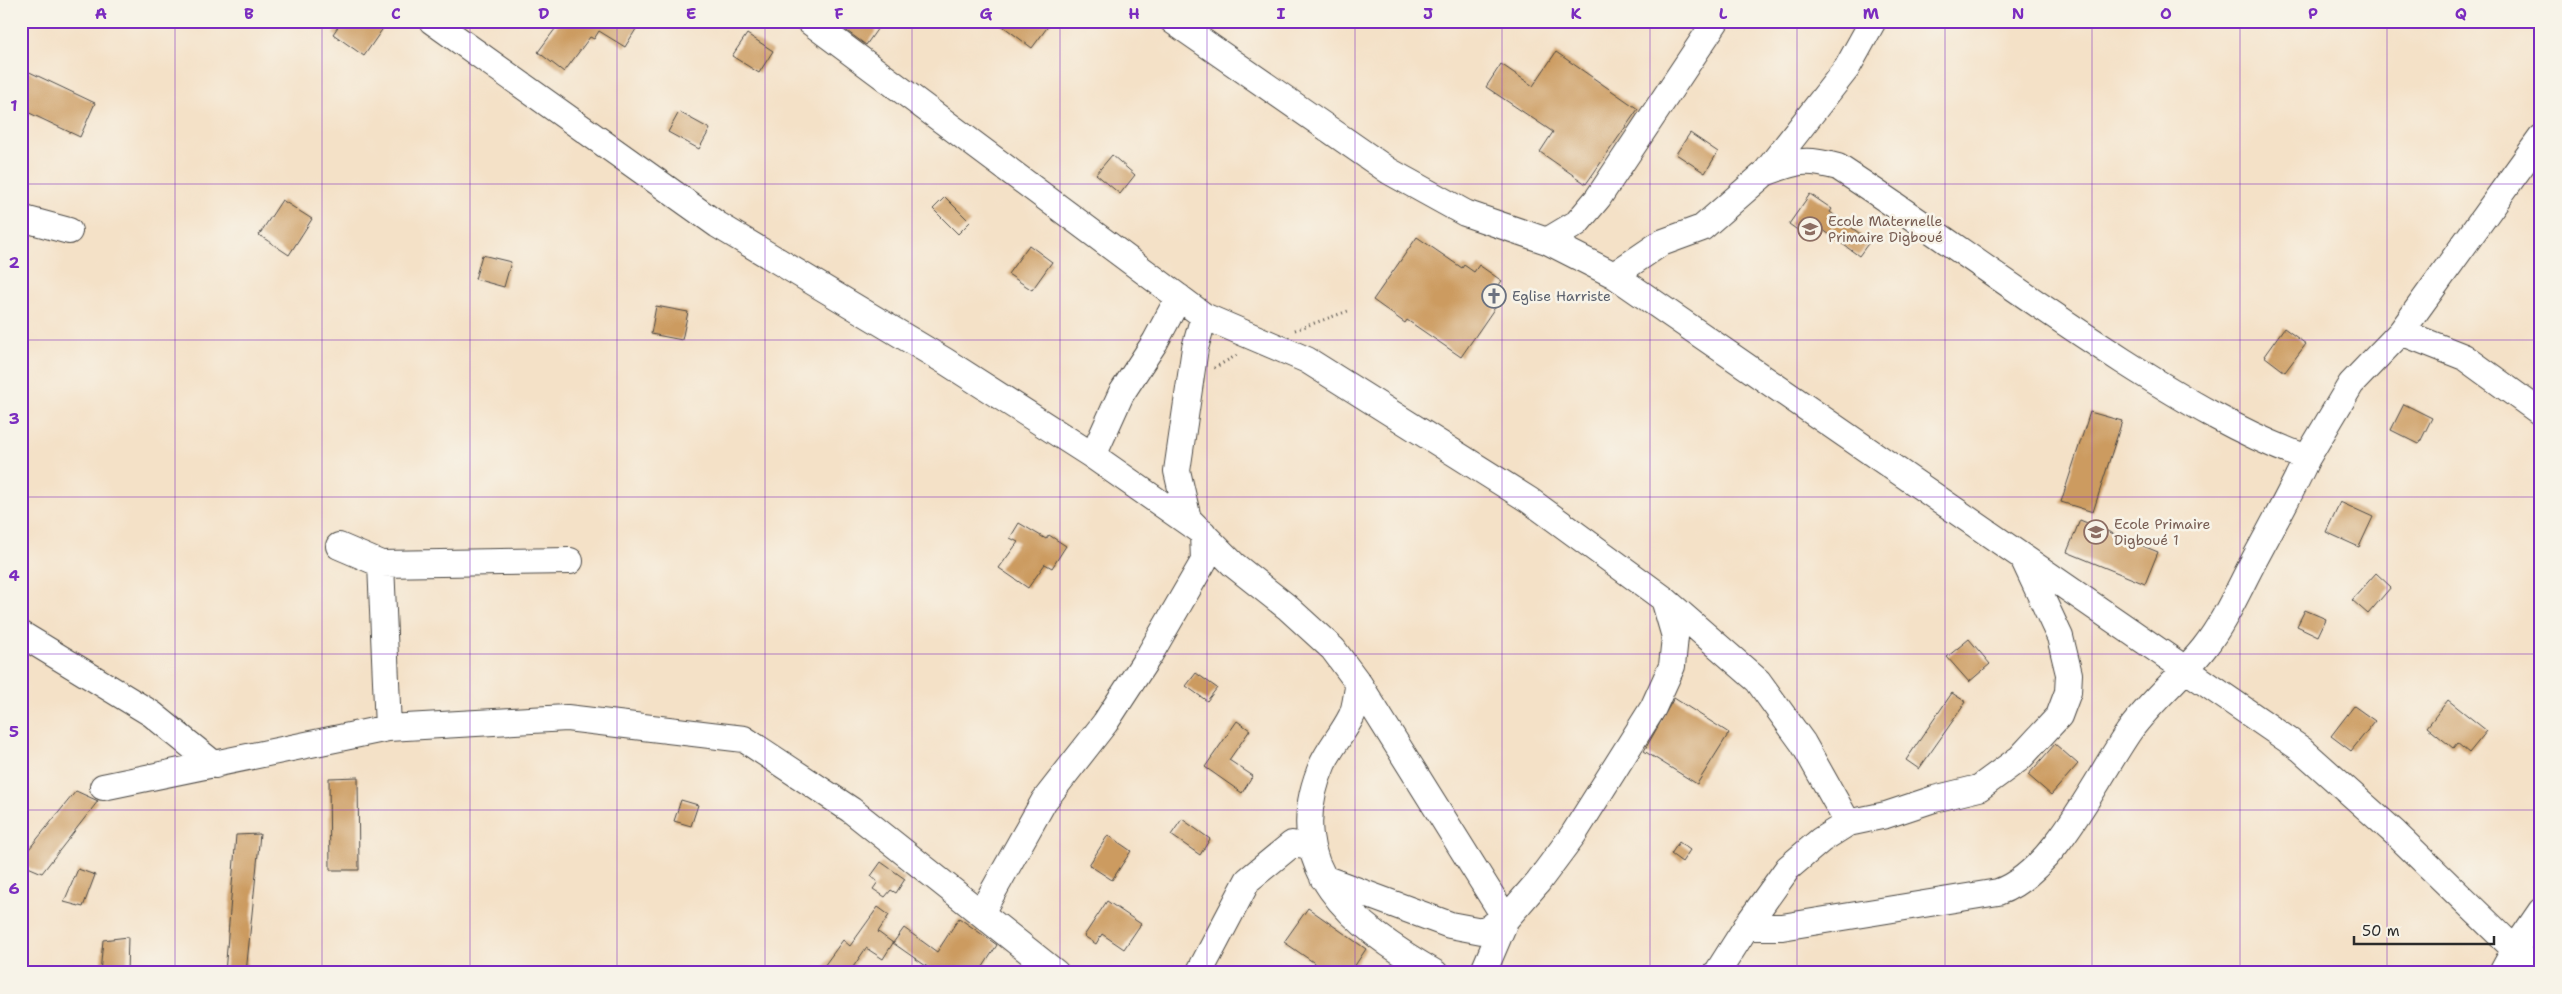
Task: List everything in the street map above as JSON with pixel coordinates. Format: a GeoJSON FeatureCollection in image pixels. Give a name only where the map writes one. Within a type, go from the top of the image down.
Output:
{"type":"FeatureCollection","features":[{"type":"Feature","properties":{"kind":"street"},"geometry":{"type":"LineString","coordinates":[[432,21],[718,225],[945,361],[1093,456],[1202,533]]}},
{"type":"Feature","properties":{"kind":"street"},"geometry":{"type":"LineString","coordinates":[[809,21],[1204,316],[1307,360],[1529,500],[1664,599],[1758,681],[1803,743],[1834,794],[1848,823]]}},
{"type":"Feature","properties":{"kind":"street"},"geometry":{"type":"LineString","coordinates":[[1173,21],[1389,172],[1465,213],[1547,241],[1614,276],[2301,750],[2396,833],[2539,973]]}},
{"type":"Feature","properties":{"kind":"street"},"geometry":{"type":"LineString","coordinates":[[1547,241],[1577,223],[1598,198],[1716,21]]}},
{"type":"Feature","properties":{"kind":"street"},"geometry":{"type":"LineString","coordinates":[[1614,276],[1661,243],[1702,228],[1765,173],[1847,68],[1873,21]]}},
{"type":"Feature","properties":{"kind":"street"},"geometry":{"type":"LineString","coordinates":[[1746,927],[1782,928],[1998,892],[2010,888],[2026,876],[2064,835],[2131,729],[2164,690],[2205,647],[2229,609],[2292,492],[2307,458],[2351,384],[2400,332],[2541,138]]}},
{"type":"Feature","properties":{"kind":"street"},"geometry":{"type":"LineString","coordinates":[[1765,173],[1794,162],[1813,160],[1838,167],[2064,324],[2179,397],[2273,446],[2307,458]]}},
{"type":"Feature","properties":{"kind":"street"},"geometry":{"type":"LineString","coordinates":[[21,218],[69,231]]}},
{"type":"Feature","properties":{"kind":"street"},"geometry":{"type":"LineString","coordinates":[[1093,456],[1121,394],[1155,342],[1179,298]]}},
{"type":"Feature","properties":{"kind":"street"},"geometry":{"type":"LineString","coordinates":[[1204,316],[1195,348],[1177,471],[1188,518],[1234,564],[1333,648],[1359,684],[1506,919]]}},
{"type":"Feature","properties":{"kind":"street"},"geometry":{"type":"LineString","coordinates":[[2400,332],[2464,357],[2541,413]]}},
{"type":"Feature","properties":{"kind":"street"},"geometry":{"type":"LineString","coordinates":[[981,913],[1044,801],[1105,723],[1155,646],[1204,561],[1202,533]]}},
{"type":"Feature","properties":{"kind":"street"},"geometry":{"type":"LineString","coordinates":[[339,546],[381,564],[570,561]]}},
{"type":"Feature","properties":{"kind":"street"},"geometry":{"type":"LineString","coordinates":[[1717,973],[1746,927],[1788,868],[1821,840],[1848,823],[1886,815],[1934,799],[1980,788],[2020,758],[2059,716],[2068,692],[2069,674],[2063,646],[2047,606],[2022,557]]}},
{"type":"Feature","properties":{"kind":"street"},"geometry":{"type":"LineString","coordinates":[[381,564],[388,728]]}},
{"type":"Feature","properties":{"kind":"street"},"geometry":{"type":"LineString","coordinates":[[1483,973],[1506,919],[1538,882],[1573,835],[1653,708],[1672,666],[1675,637],[1664,599]]}},
{"type":"Feature","properties":{"kind":"street"},"geometry":{"type":"LineString","coordinates":[[21,634],[152,714],[215,765]]}},
{"type":"Feature","properties":{"kind":"street"},"geometry":{"type":"LineString","coordinates":[[1359,684],[1352,716],[1323,764],[1310,810],[1310,847],[1322,878],[1357,920],[1408,957],[1436,973]]}},
{"type":"Feature","properties":{"kind":"street"},"geometry":{"type":"LineString","coordinates":[[103,787],[388,728],[567,718],[744,739],[851,810],[1054,972]]}},
{"type":"Feature","properties":{"kind":"street"},"geometry":{"type":"LineString","coordinates":[[1199,973],[1248,880],[1292,844],[1310,847]]}},
{"type":"Feature","properties":{"kind":"street"},"geometry":{"type":"LineString","coordinates":[[1322,878],[1450,925],[1482,931],[1506,919]]}},
{"type":"Feature","properties":{"kind":"street"},"geometry":{"type":"LineString","coordinates":[[2502,973],[2515,949],[2541,911]]}},
{"type":"Feature","properties":{"kind":"building"},"geometry":{"type":"Polygon","coordinates":[[[342,21],[388,21],[364,56],[333,34],[342,21]]]}},
{"type":"Feature","properties":{"kind":"building"},"geometry":{"type":"Polygon","coordinates":[[[561,21],[641,21],[625,47],[599,31],[594,39],[590,37],[564,72],[538,52],[561,21]]]}},
{"type":"Feature","properties":{"kind":"building"},"geometry":{"type":"Polygon","coordinates":[[[850,21],[883,21],[866,45],[844,29],[850,21]]]}},
{"type":"Feature","properties":{"kind":"building"},"geometry":{"type":"Polygon","coordinates":[[[996,21],[1052,21],[1032,48],[996,21]]]}},
{"type":"Feature","properties":{"kind":"building"},"geometry":{"type":"Polygon","coordinates":[[[747,34],[773,51],[759,73],[732,56],[747,34]]]}},
{"type":"Feature","properties":{"kind":"building"},"geometry":{"type":"Polygon","coordinates":[[[1556,52],[1638,109],[1586,184],[1540,152],[1553,132],[1486,87],[1501,64],[1533,86],[1556,52]]]}},
{"type":"Feature","properties":{"kind":"building"},"geometry":{"type":"Polygon","coordinates":[[[21,68],[95,103],[80,137],[21,109],[21,68]]]}},
{"type":"Feature","properties":{"kind":"building"},"geometry":{"type":"Polygon","coordinates":[[[679,112],[710,129],[699,149],[668,132],[679,112]]]}},
{"type":"Feature","properties":{"kind":"building"},"geometry":{"type":"Polygon","coordinates":[[[1690,133],[1718,152],[1705,173],[1676,154],[1690,133]]]}},
{"type":"Feature","properties":{"kind":"building"},"geometry":{"type":"Polygon","coordinates":[[[1112,155],[1135,175],[1120,194],[1096,174],[1112,155]]]}},
{"type":"Feature","properties":{"kind":"building"},"geometry":{"type":"Polygon","coordinates":[[[1810,194],[1832,209],[1830,212],[1870,241],[1859,256],[1819,227],[1810,239],[1789,224],[1810,194]]]}},
{"type":"Feature","properties":{"kind":"building"},"geometry":{"type":"Polygon","coordinates":[[[945,197],[970,222],[958,234],[933,209],[945,197]]]}},
{"type":"Feature","properties":{"kind":"building"},"geometry":{"type":"Polygon","coordinates":[[[282,200],[312,219],[289,255],[259,235],[282,200]]]}},
{"type":"Feature","properties":{"kind":"building"},"geometry":{"type":"Polygon","coordinates":[[[1417,237],[1462,268],[1464,265],[1474,272],[1479,265],[1502,281],[1497,287],[1505,293],[1461,357],[1407,320],[1405,323],[1373,300],[1417,237]]]}},
{"type":"Feature","properties":{"kind":"building"},"geometry":{"type":"Polygon","coordinates":[[[1029,245],[1052,262],[1032,290],[1008,274],[1029,245]]]}},
{"type":"Feature","properties":{"kind":"building"},"geometry":{"type":"Polygon","coordinates":[[[482,255],[511,262],[504,287],[475,279],[482,255]]]}},
{"type":"Feature","properties":{"kind":"building"},"geometry":{"type":"Polygon","coordinates":[[[656,306],[688,312],[682,340],[651,334],[656,306]]]}},
{"type":"Feature","properties":{"kind":"building"},"geometry":{"type":"Polygon","coordinates":[[[2284,328],[2306,344],[2285,372],[2264,356],[2284,328]]]}},
{"type":"Feature","properties":{"kind":"building"},"geometry":{"type":"Polygon","coordinates":[[[2404,404],[2432,418],[2419,444],[2391,430],[2404,404]]]}},
{"type":"Feature","properties":{"kind":"building"},"geometry":{"type":"Polygon","coordinates":[[[2090,412],[2122,421],[2093,512],[2061,502],[2090,412]]]}},
{"type":"Feature","properties":{"kind":"building"},"geometry":{"type":"Polygon","coordinates":[[[2340,502],[2373,517],[2359,547],[2326,532],[2340,502]]]}},
{"type":"Feature","properties":{"kind":"building"},"geometry":{"type":"Polygon","coordinates":[[[2080,520],[2158,552],[2145,584],[2067,552],[2080,520]]]}},
{"type":"Feature","properties":{"kind":"building"},"geometry":{"type":"Polygon","coordinates":[[[1019,523],[1046,539],[1049,535],[1066,546],[1052,568],[1045,564],[1028,588],[999,568],[1018,542],[1010,538],[1019,523]]]}},
{"type":"Feature","properties":{"kind":"building"},"geometry":{"type":"Polygon","coordinates":[[[2376,573],[2391,587],[2368,614],[2352,600],[2376,573]]]}},
{"type":"Feature","properties":{"kind":"building"},"geometry":{"type":"Polygon","coordinates":[[[2305,610],[2326,619],[2318,636],[2297,626],[2305,610]]]}},
{"type":"Feature","properties":{"kind":"building"},"geometry":{"type":"Polygon","coordinates":[[[1969,639],[1990,664],[1969,682],[1947,657],[1969,639]]]}},
{"type":"Feature","properties":{"kind":"building"},"geometry":{"type":"Polygon","coordinates":[[[1196,673],[1217,688],[1207,701],[1186,686],[1196,673]]]}},
{"type":"Feature","properties":{"kind":"building"},"geometry":{"type":"Polygon","coordinates":[[[1952,693],[1966,702],[1919,769],[1906,760],[1952,693]]]}},
{"type":"Feature","properties":{"kind":"building"},"geometry":{"type":"Polygon","coordinates":[[[1674,698],[1729,733],[1697,784],[1644,751],[1674,698]]]}},
{"type":"Feature","properties":{"kind":"building"},"geometry":{"type":"Polygon","coordinates":[[[2448,700],[2487,731],[2469,753],[2457,743],[2453,748],[2427,727],[2448,700]]]}},
{"type":"Feature","properties":{"kind":"building"},"geometry":{"type":"Polygon","coordinates":[[[2354,706],[2375,721],[2351,751],[2331,736],[2354,706]]]}},
{"type":"Feature","properties":{"kind":"building"},"geometry":{"type":"Polygon","coordinates":[[[1237,721],[1250,730],[1229,760],[1253,776],[1242,793],[1205,767],[1237,721]]]}},
{"type":"Feature","properties":{"kind":"building"},"geometry":{"type":"Polygon","coordinates":[[[2055,744],[2078,764],[2051,795],[2028,775],[2055,744]]]}},
{"type":"Feature","properties":{"kind":"building"},"geometry":{"type":"Polygon","coordinates":[[[358,777],[359,870],[330,870],[329,778],[358,777]]]}},
{"type":"Feature","properties":{"kind":"building"},"geometry":{"type":"Polygon","coordinates":[[[76,791],[98,801],[42,873],[21,864],[21,859],[76,791]]]}},
{"type":"Feature","properties":{"kind":"building"},"geometry":{"type":"Polygon","coordinates":[[[681,800],[698,805],[691,826],[674,821],[681,800]]]}},
{"type":"Feature","properties":{"kind":"building"},"geometry":{"type":"Polygon","coordinates":[[[1182,819],[1210,839],[1200,855],[1171,835],[1182,819]]]}},
{"type":"Feature","properties":{"kind":"building"},"geometry":{"type":"Polygon","coordinates":[[[260,834],[246,973],[225,973],[236,835],[260,834]]]}},
{"type":"Feature","properties":{"kind":"building"},"geometry":{"type":"Polygon","coordinates":[[[1108,835],[1131,851],[1112,880],[1089,865],[1108,835]]]}},
{"type":"Feature","properties":{"kind":"building"},"geometry":{"type":"Polygon","coordinates":[[[1679,842],[1690,850],[1682,862],[1671,854],[1679,842]]]}},
{"type":"Feature","properties":{"kind":"building"},"geometry":{"type":"Polygon","coordinates":[[[881,862],[905,879],[896,893],[891,890],[885,897],[873,889],[878,882],[871,876],[881,862]]]}},
{"type":"Feature","properties":{"kind":"building"},"geometry":{"type":"Polygon","coordinates":[[[78,869],[95,875],[83,907],[64,902],[78,869]]]}},
{"type":"Feature","properties":{"kind":"building"},"geometry":{"type":"Polygon","coordinates":[[[1107,901],[1141,924],[1124,949],[1102,934],[1096,944],[1084,936],[1107,901]]]}},
{"type":"Feature","properties":{"kind":"building"},"geometry":{"type":"Polygon","coordinates":[[[878,907],[889,915],[878,932],[893,943],[883,959],[866,948],[849,973],[834,973],[824,966],[843,940],[850,946],[878,907]]]}},
{"type":"Feature","properties":{"kind":"building"},"geometry":{"type":"Polygon","coordinates":[[[1308,908],[1366,949],[1350,973],[1329,973],[1284,942],[1308,908]]]}},
{"type":"Feature","properties":{"kind":"building"},"geometry":{"type":"Polygon","coordinates":[[[959,918],[997,945],[979,973],[936,973],[893,943],[904,928],[937,952],[959,918]]]}},
{"type":"Feature","properties":{"kind":"building"},"geometry":{"type":"Polygon","coordinates":[[[128,937],[127,973],[100,973],[103,940],[128,937]]]}},
{"type":"Feature","properties":{"kind":"place","name":"Ecole Maternelle Primaire Digboué"},"geometry":{"type":"Point","coordinates":[1810,229]}},
{"type":"Feature","properties":{"kind":"place","name":"Eglise Harriste"},"geometry":{"type":"Point","coordinates":[1494,296]}},
{"type":"Feature","properties":{"kind":"place","name":"Ecole Primaire Digboué 1"},"geometry":{"type":"Point","coordinates":[2096,532]}}]}
